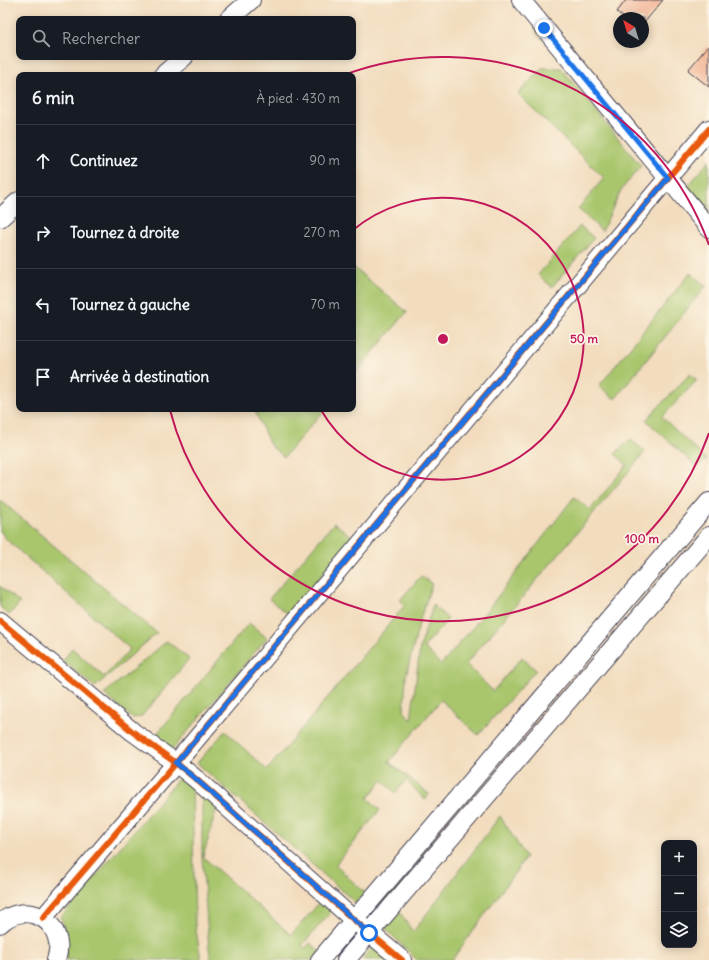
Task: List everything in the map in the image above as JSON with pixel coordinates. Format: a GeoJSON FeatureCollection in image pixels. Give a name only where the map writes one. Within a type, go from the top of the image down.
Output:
{"type":"FeatureCollection","features":[{"type":"Feature","properties":{"kind":"street"},"geometry":{"type":"LineString","coordinates":[[232,16],[251,0]]}},
{"type":"Feature","properties":{"kind":"street"},"geometry":{"type":"LineString","coordinates":[[521,0],[709,228]]}},
{"type":"Feature","properties":{"kind":"street"},"geometry":{"type":"LineString","coordinates":[[166,72],[180,60]]}},
{"type":"Feature","properties":{"kind":"street"},"geometry":{"type":"LineString","coordinates":[[43,918],[176,763],[709,129]]}},
{"type":"Feature","properties":{"kind":"street"},"geometry":{"type":"LineString","coordinates":[[0,218],[16,203]]}},
{"type":"Feature","properties":{"kind":"street"},"geometry":{"type":"LineString","coordinates":[[320,960],[709,502]]}},
{"type":"Feature","properties":{"kind":"street"},"geometry":{"type":"LineString","coordinates":[[346,960],[709,536]]}},
{"type":"Feature","properties":{"kind":"street"},"geometry":{"type":"LineString","coordinates":[[0,621],[133,732],[197,780],[354,920],[402,960]]}},
{"type":"Feature","properties":{"kind":"street"},"geometry":{"type":"LineString","coordinates":[[2,918],[22,913],[33,914],[43,918],[52,926],[57,935],[59,947],[56,960]]}},
{"type":"Feature","properties":{"kind":"green space"},"geometry":{"type":"Polygon","coordinates":[[[542,68],[561,68],[641,166],[621,190],[602,231],[578,209],[604,178],[518,94],[542,68]]]}},
{"type":"Feature","properties":{"kind":"green space"},"geometry":{"type":"Polygon","coordinates":[[[709,161],[709,212],[687,187],[709,161]]]}},
{"type":"Feature","properties":{"kind":"green space"},"geometry":{"type":"Polygon","coordinates":[[[580,226],[594,238],[552,287],[538,275],[580,226]]]}},
{"type":"Feature","properties":{"kind":"green space"},"geometry":{"type":"Polygon","coordinates":[[[356,270],[407,312],[356,372],[356,270]]]}},
{"type":"Feature","properties":{"kind":"green space"},"geometry":{"type":"Polygon","coordinates":[[[690,273],[706,286],[615,399],[599,386],[690,273]]]}},
{"type":"Feature","properties":{"kind":"green space"},"geometry":{"type":"Polygon","coordinates":[[[690,374],[697,380],[662,417],[707,460],[696,466],[646,420],[690,374]]]}},
{"type":"Feature","properties":{"kind":"green space"},"geometry":{"type":"Polygon","coordinates":[[[255,412],[322,412],[284,457],[270,445],[255,412]]]}},
{"type":"Feature","properties":{"kind":"green space"},"geometry":{"type":"Polygon","coordinates":[[[630,439],[645,452],[466,664],[493,691],[522,657],[536,670],[478,735],[441,700],[389,762],[429,794],[425,800],[406,780],[395,793],[382,780],[368,798],[380,810],[335,865],[365,893],[357,904],[197,763],[225,731],[267,770],[405,605],[400,600],[421,576],[432,584],[421,616],[406,676],[404,711],[411,720],[420,648],[433,605],[448,619],[424,647],[441,665],[485,613],[574,497],[590,510],[627,465],[615,454],[630,439]]]}},
{"type":"Feature","properties":{"kind":"green space"},"geometry":{"type":"Polygon","coordinates":[[[0,500],[157,633],[95,687],[63,661],[72,648],[104,677],[130,649],[7,540],[0,531],[0,500]]]}},
{"type":"Feature","properties":{"kind":"green space"},"geometry":{"type":"Polygon","coordinates":[[[334,523],[353,537],[289,615],[269,599],[334,523]]]}},
{"type":"Feature","properties":{"kind":"green space"},"geometry":{"type":"Polygon","coordinates":[[[0,586],[20,603],[9,615],[0,607],[0,586]]]}},
{"type":"Feature","properties":{"kind":"green space"},"geometry":{"type":"Polygon","coordinates":[[[249,623],[267,638],[173,749],[156,735],[249,623]]]}},
{"type":"Feature","properties":{"kind":"green space"},"geometry":{"type":"Polygon","coordinates":[[[167,641],[189,659],[141,717],[132,718],[104,694],[167,641]]]}},
{"type":"Feature","properties":{"kind":"green space"},"geometry":{"type":"Polygon","coordinates":[[[179,778],[192,788],[195,924],[201,960],[66,960],[64,928],[61,917],[179,778]]]}},
{"type":"Feature","properties":{"kind":"green space"},"geometry":{"type":"Polygon","coordinates":[[[202,794],[217,807],[203,857],[291,935],[320,902],[331,912],[302,945],[305,948],[310,943],[321,952],[314,960],[211,960],[202,857],[202,794]]]}},
{"type":"Feature","properties":{"kind":"green space"},"geometry":{"type":"Polygon","coordinates":[[[500,816],[526,857],[452,960],[417,960],[385,928],[399,911],[413,932],[500,816]]]}},
{"type":"Feature","properties":{"kind":"green space"},"geometry":{"type":"Polygon","coordinates":[[[373,947],[388,960],[363,960],[362,958],[373,947]]]}},
{"type":"Feature","properties":{"kind":"building"},"geometry":{"type":"Polygon","coordinates":[[[626,0],[663,0],[649,17],[649,12],[617,12],[626,0]]]}},
{"type":"Feature","properties":{"kind":"building"},"geometry":{"type":"Polygon","coordinates":[[[709,45],[709,87],[688,70],[709,45]]]}},
{"type":"Feature","properties":{"kind":"cycle path"},"geometry":{"type":"LineString","coordinates":[[43,918],[176,763],[709,129]]}},
{"type":"Feature","properties":{"kind":"cycle path"},"geometry":{"type":"LineString","coordinates":[[0,621],[133,732],[197,780],[354,920],[402,960]]}},
{"type":"Feature","properties":{"kind":"route"},"geometry":{"type":"LineString","coordinates":[[369,933],[176,763],[668,178],[544,28]]}}]}
